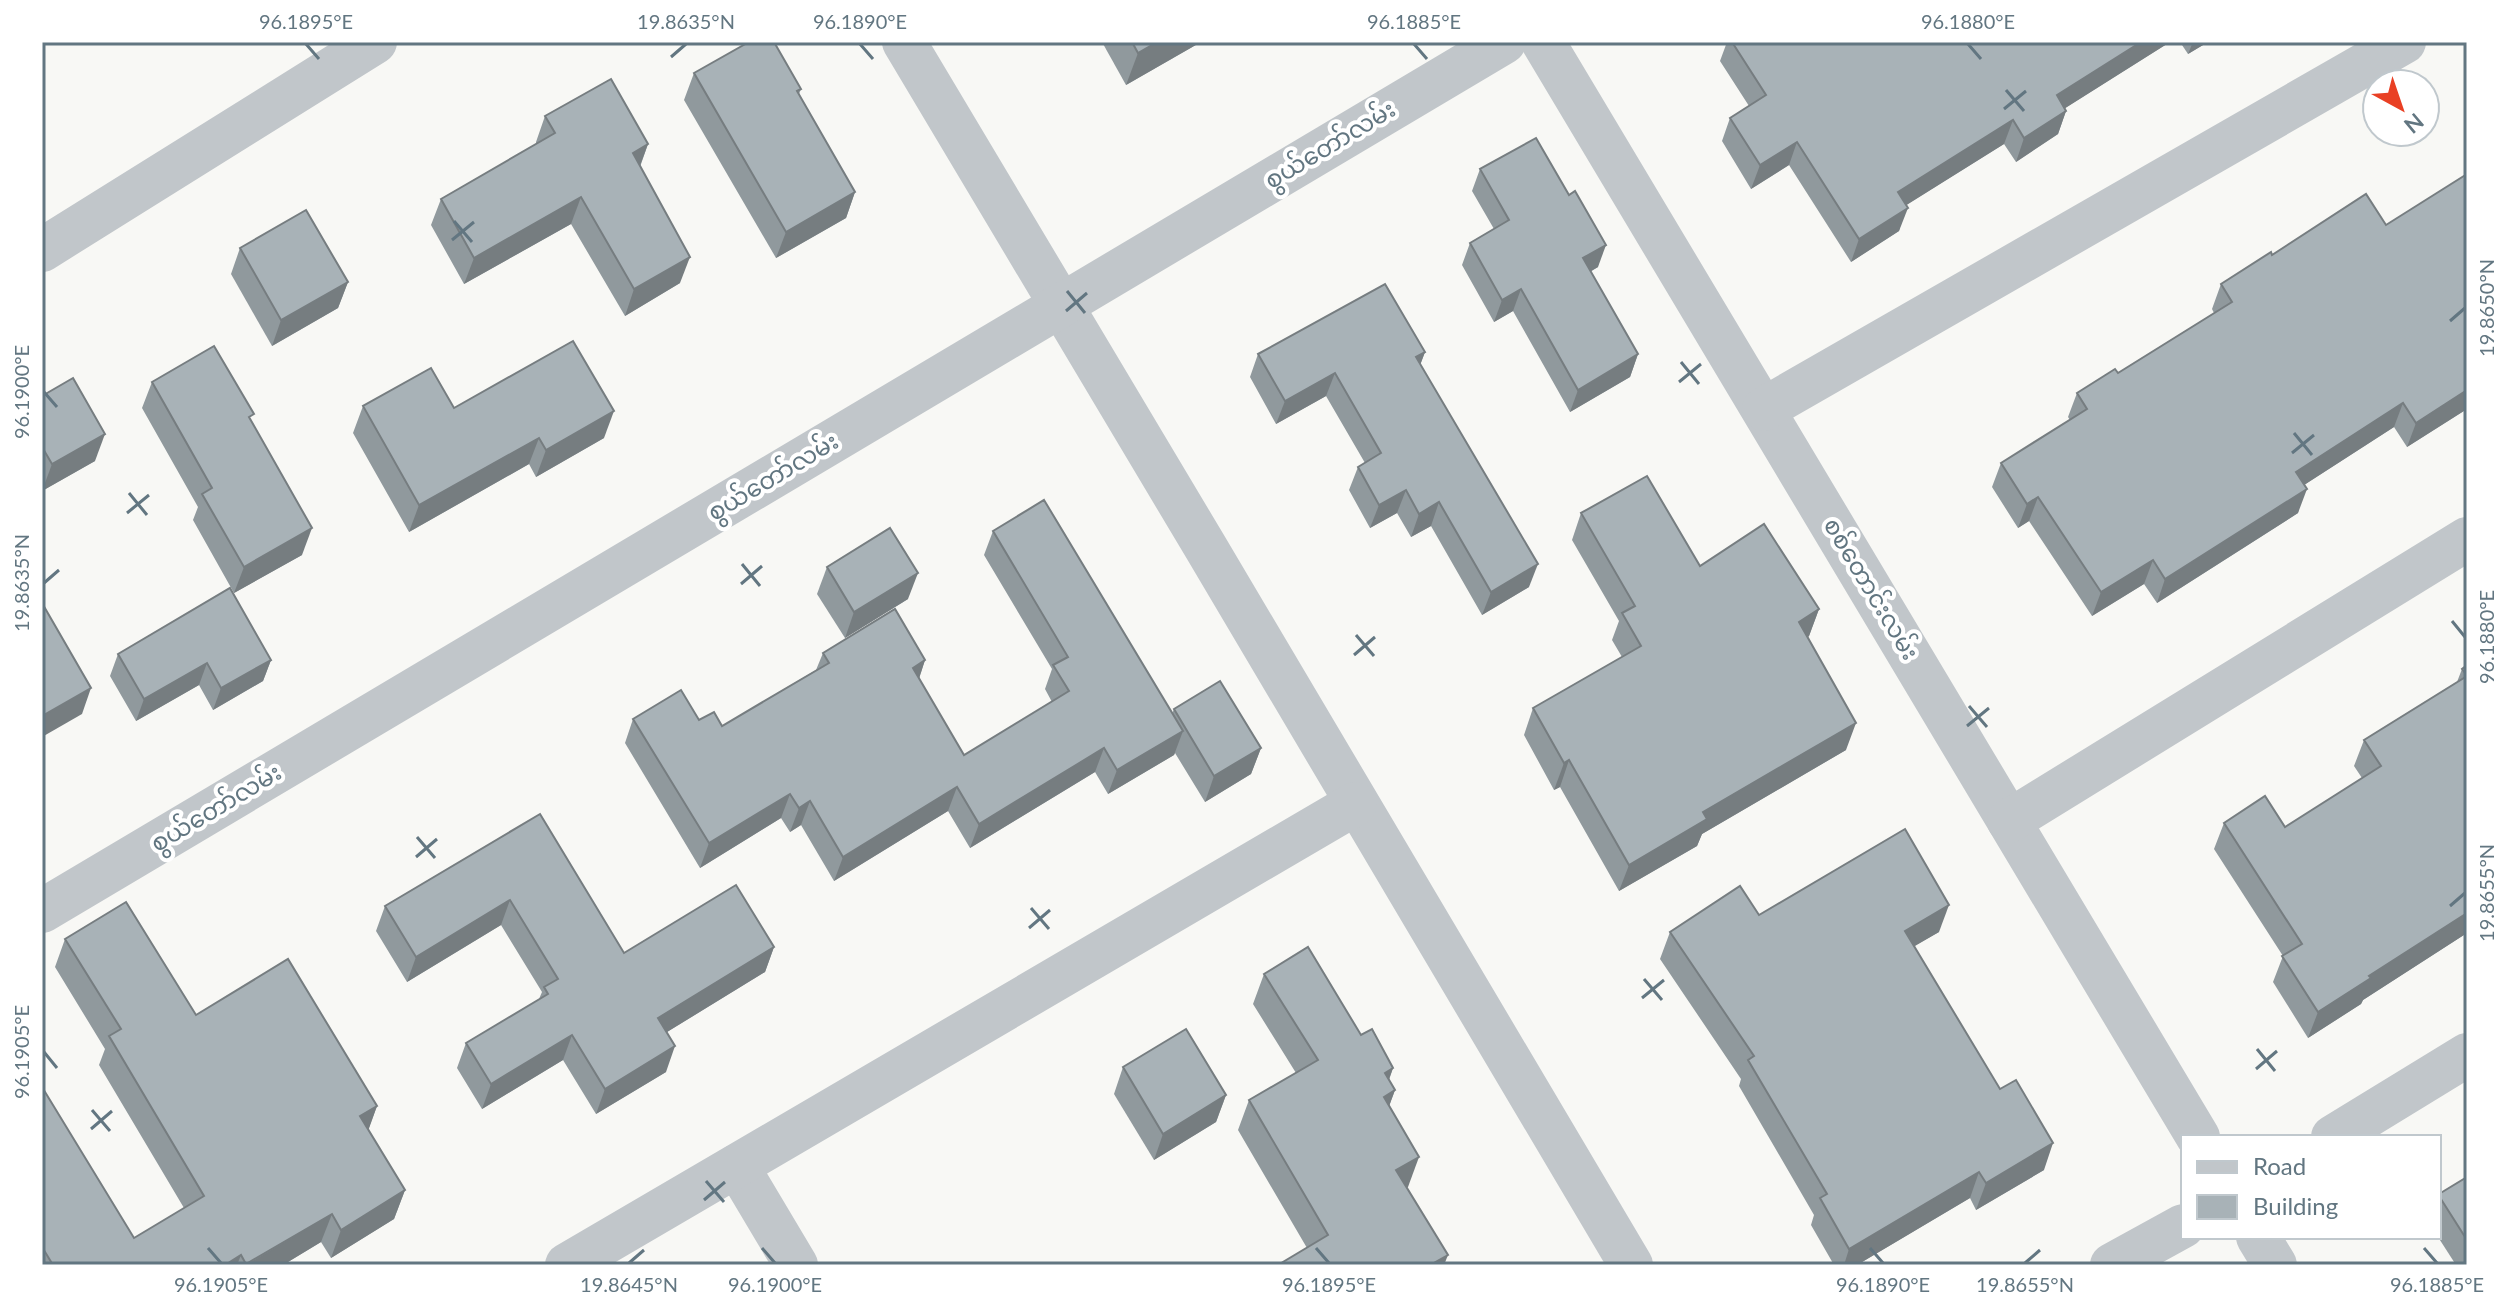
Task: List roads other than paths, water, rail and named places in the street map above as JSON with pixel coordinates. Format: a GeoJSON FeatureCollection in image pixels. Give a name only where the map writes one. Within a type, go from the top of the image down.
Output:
{"type":"FeatureCollection","features":[{"type":"Feature","properties":{"kind":"street"},"geometry":{"type":"LineString","coordinates":[[42,250],[375,42]]}},
{"type":"Feature","properties":{"kind":"street"},"geometry":{"type":"LineString","coordinates":[[904,42],[1063,304],[1355,804],[1631,1265]]}},
{"type":"Feature","properties":{"kind":"street","name":"စွယ်တော်လမ်း"},"geometry":{"type":"LineString","coordinates":[[42,911],[1504,42]]}},
{"type":"Feature","properties":{"kind":"street","name":"စစ်တောင်းလမ်း"},"geometry":{"type":"LineString","coordinates":[[1543,42],[2197,1135]]}},
{"type":"Feature","properties":{"kind":"street"},"geometry":{"type":"LineString","coordinates":[[1764,409],[2404,42]]}},
{"type":"Feature","properties":{"kind":"street"},"geometry":{"type":"LineString","coordinates":[[2009,821],[2467,539]]}},
{"type":"Feature","properties":{"kind":"street"},"geometry":{"type":"LineString","coordinates":[[567,1265],[1355,804]]}},
{"type":"Feature","properties":{"kind":"street"},"geometry":{"type":"LineString","coordinates":[[2336,1135],[2467,1055]]}},
{"type":"Feature","properties":{"kind":"street"},"geometry":{"type":"LineString","coordinates":[[737,1166],[796,1265]]}},
{"type":"Feature","properties":{"kind":"street"},"geometry":{"type":"LineString","coordinates":[[2112,1265],[2181,1227]]}},
{"type":"Feature","properties":{"kind":"street"},"geometry":{"type":"LineString","coordinates":[[2259,1239],[2275,1265]]}}]}
